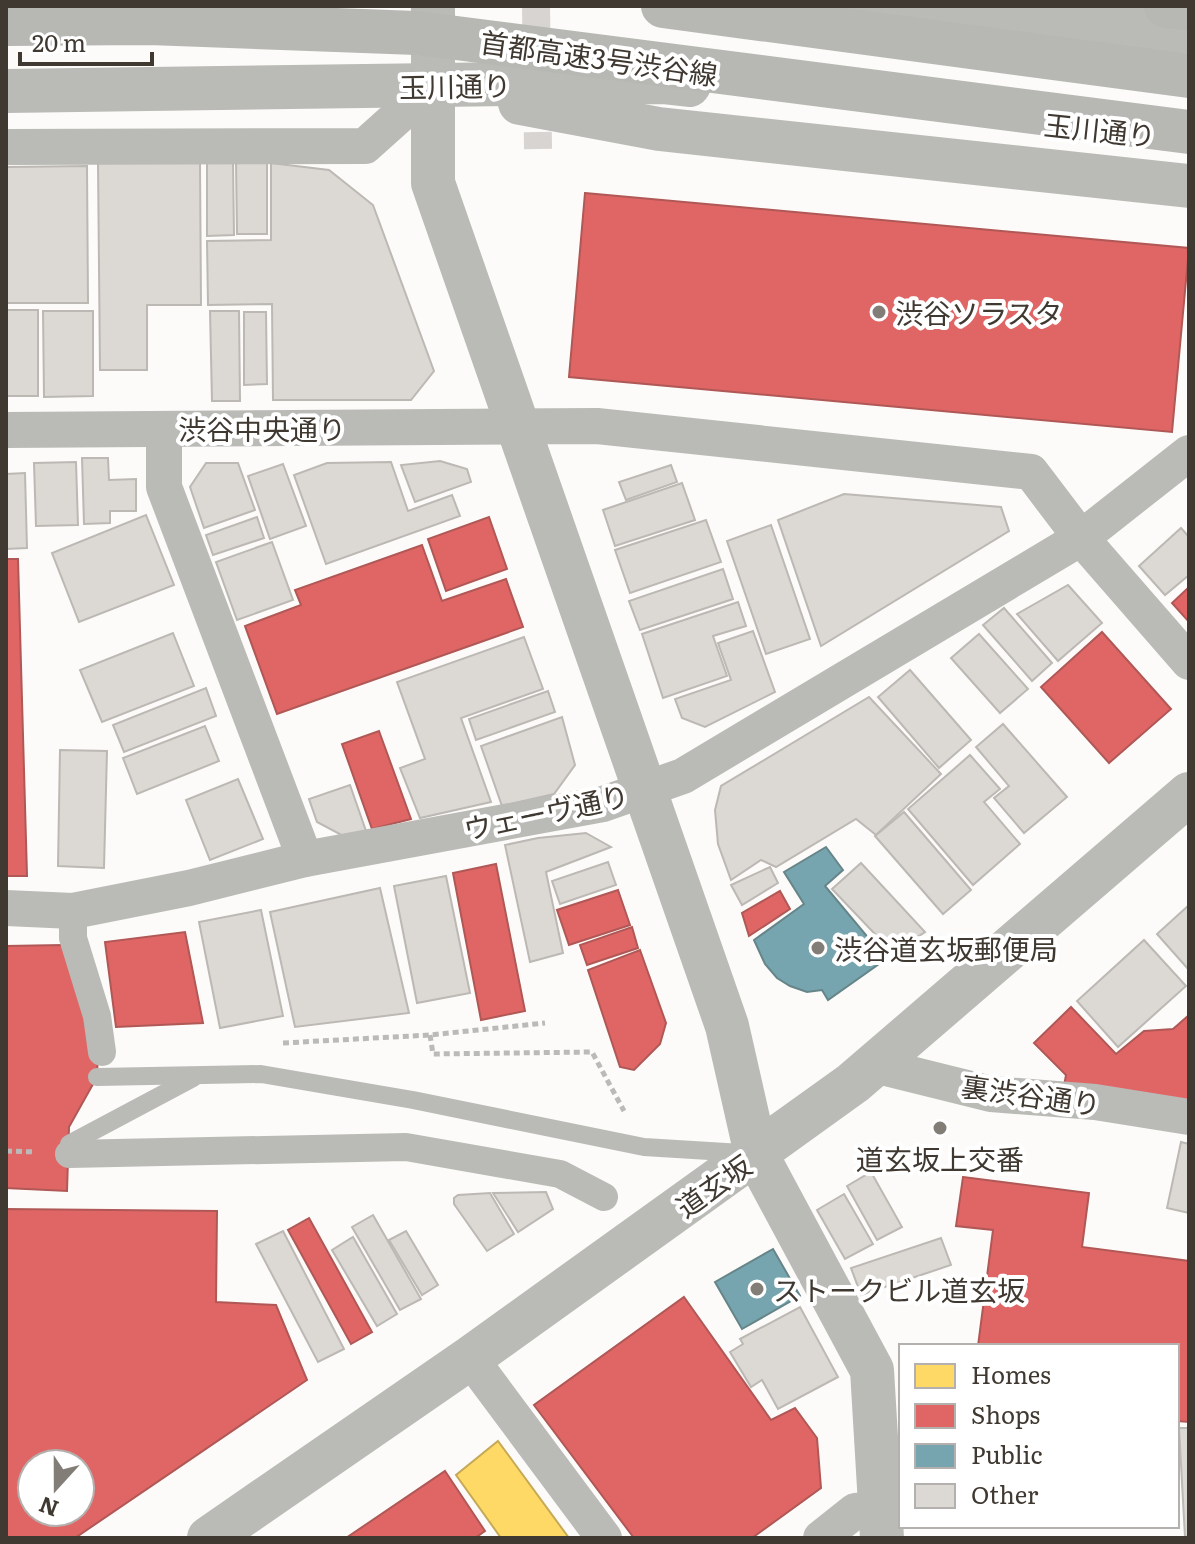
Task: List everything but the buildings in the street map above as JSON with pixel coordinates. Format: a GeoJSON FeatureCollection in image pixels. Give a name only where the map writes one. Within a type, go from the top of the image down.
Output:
{"type":"FeatureCollection","features":[{"type":"Feature","properties":{"kind":"highway"},"geometry":{"type":"LineString","coordinates":[[663,6],[1189,76]]}},
{"type":"Feature","properties":{"kind":"highway"},"geometry":{"type":"LineString","coordinates":[[867,6],[1189,32]]}},
{"type":"Feature","properties":{"kind":"highway"},"geometry":{"type":"LineString","coordinates":[[1166,6],[1189,8]]}},
{"type":"Feature","properties":{"kind":"highway","name":"首都高速3号渋谷線"},"geometry":{"type":"LineString","coordinates":[[6,24],[150,23],[417,33],[1189,132]]}},
{"type":"Feature","properties":{"kind":"highway"},"geometry":{"type":"LineString","coordinates":[[649,64],[906,121],[1189,163]]}},
{"type":"Feature","properties":{"kind":"highway","name":"玉川通り"},"geometry":{"type":"LineString","coordinates":[[6,91],[662,82],[1189,139]]}},
{"type":"Feature","properties":{"kind":"highway"},"geometry":{"type":"LineString","coordinates":[[432,86],[659,129],[1189,186]]}},
{"type":"Feature","properties":{"kind":"street"},"geometry":{"type":"LineString","coordinates":[[433,6],[433,183],[727,1026],[756,1154],[872,1370],[882,1523],[855,1511],[821,1538]]}},
{"type":"Feature","properties":{"kind":"street"},"geometry":{"type":"LineString","coordinates":[[6,147],[365,146],[432,86]]}},
{"type":"Feature","properties":{"kind":"street","name":"渋谷中央通り"},"geometry":{"type":"LineString","coordinates":[[6,430],[597,426],[1031,472],[1081,538],[1189,662]]}},
{"type":"Feature","properties":{"kind":"street"},"geometry":{"type":"LineString","coordinates":[[164,429],[164,487],[305,859]]}},
{"type":"Feature","properties":{"kind":"street","name":"ウェーヴ通り"},"geometry":{"type":"LineString","coordinates":[[6,908],[73,911],[189,888],[305,859],[603,804],[683,776],[1081,538],[1189,453]]}},
{"type":"Feature","properties":{"kind":"street","name":"道玄坂"},"geometry":{"type":"LineString","coordinates":[[209,1538],[470,1358],[756,1154],[874,1065],[1189,794]]}},
{"type":"Feature","properties":{"kind":"street"},"geometry":{"type":"LineString","coordinates":[[73,911],[73,938],[97,1016],[99,1065]]}},
{"type":"Feature","properties":{"kind":"street","name":"裏渋谷通り"},"geometry":{"type":"LineString","coordinates":[[874,1065],[991,1094],[1095,1102],[1189,1117]]}},
{"type":"Feature","properties":{"kind":"street"},"geometry":{"type":"LineString","coordinates":[[69,1149],[406,1147],[560,1174],[604,1197]]}},
{"type":"Feature","properties":{"kind":"street"},"geometry":{"type":"LineString","coordinates":[[470,1358],[604,1538]]}},
{"type":"Feature","properties":{"kind":"lane"},"geometry":{"type":"LineString","coordinates":[[99,1065],[199,1075],[261,1074],[307,1080],[644,1147],[756,1154]]}},
{"type":"Feature","properties":{"kind":"lane"},"geometry":{"type":"LineString","coordinates":[[69,1149],[199,1075]]}},
{"type":"Feature","properties":{"kind":"path"},"geometry":{"type":"LineString","coordinates":[[274,1043],[430,1035],[545,1023]]}},
{"type":"Feature","properties":{"kind":"path"},"geometry":{"type":"LineString","coordinates":[[430,1035],[433,1054],[592,1052],[644,1147]]}},
{"type":"Feature","properties":{"kind":"tunnel"},"geometry":{"type":"LineString","coordinates":[[536,6],[538,149]]}},
{"type":"Feature","properties":{"kind":"place","name":"渋谷ソラスタ"},"geometry":{"type":"Point","coordinates":[879,312]}},
{"type":"Feature","properties":{"kind":"place","name":"渋谷道玄坂郵便局"},"geometry":{"type":"Point","coordinates":[818,948]}},
{"type":"Feature","properties":{"kind":"place","name":"道玄坂上交番"},"geometry":{"type":"Point","coordinates":[940,1128]}},
{"type":"Feature","properties":{"kind":"place","name":"ストークビル道玄坂"},"geometry":{"type":"Point","coordinates":[757,1289]}}]}
